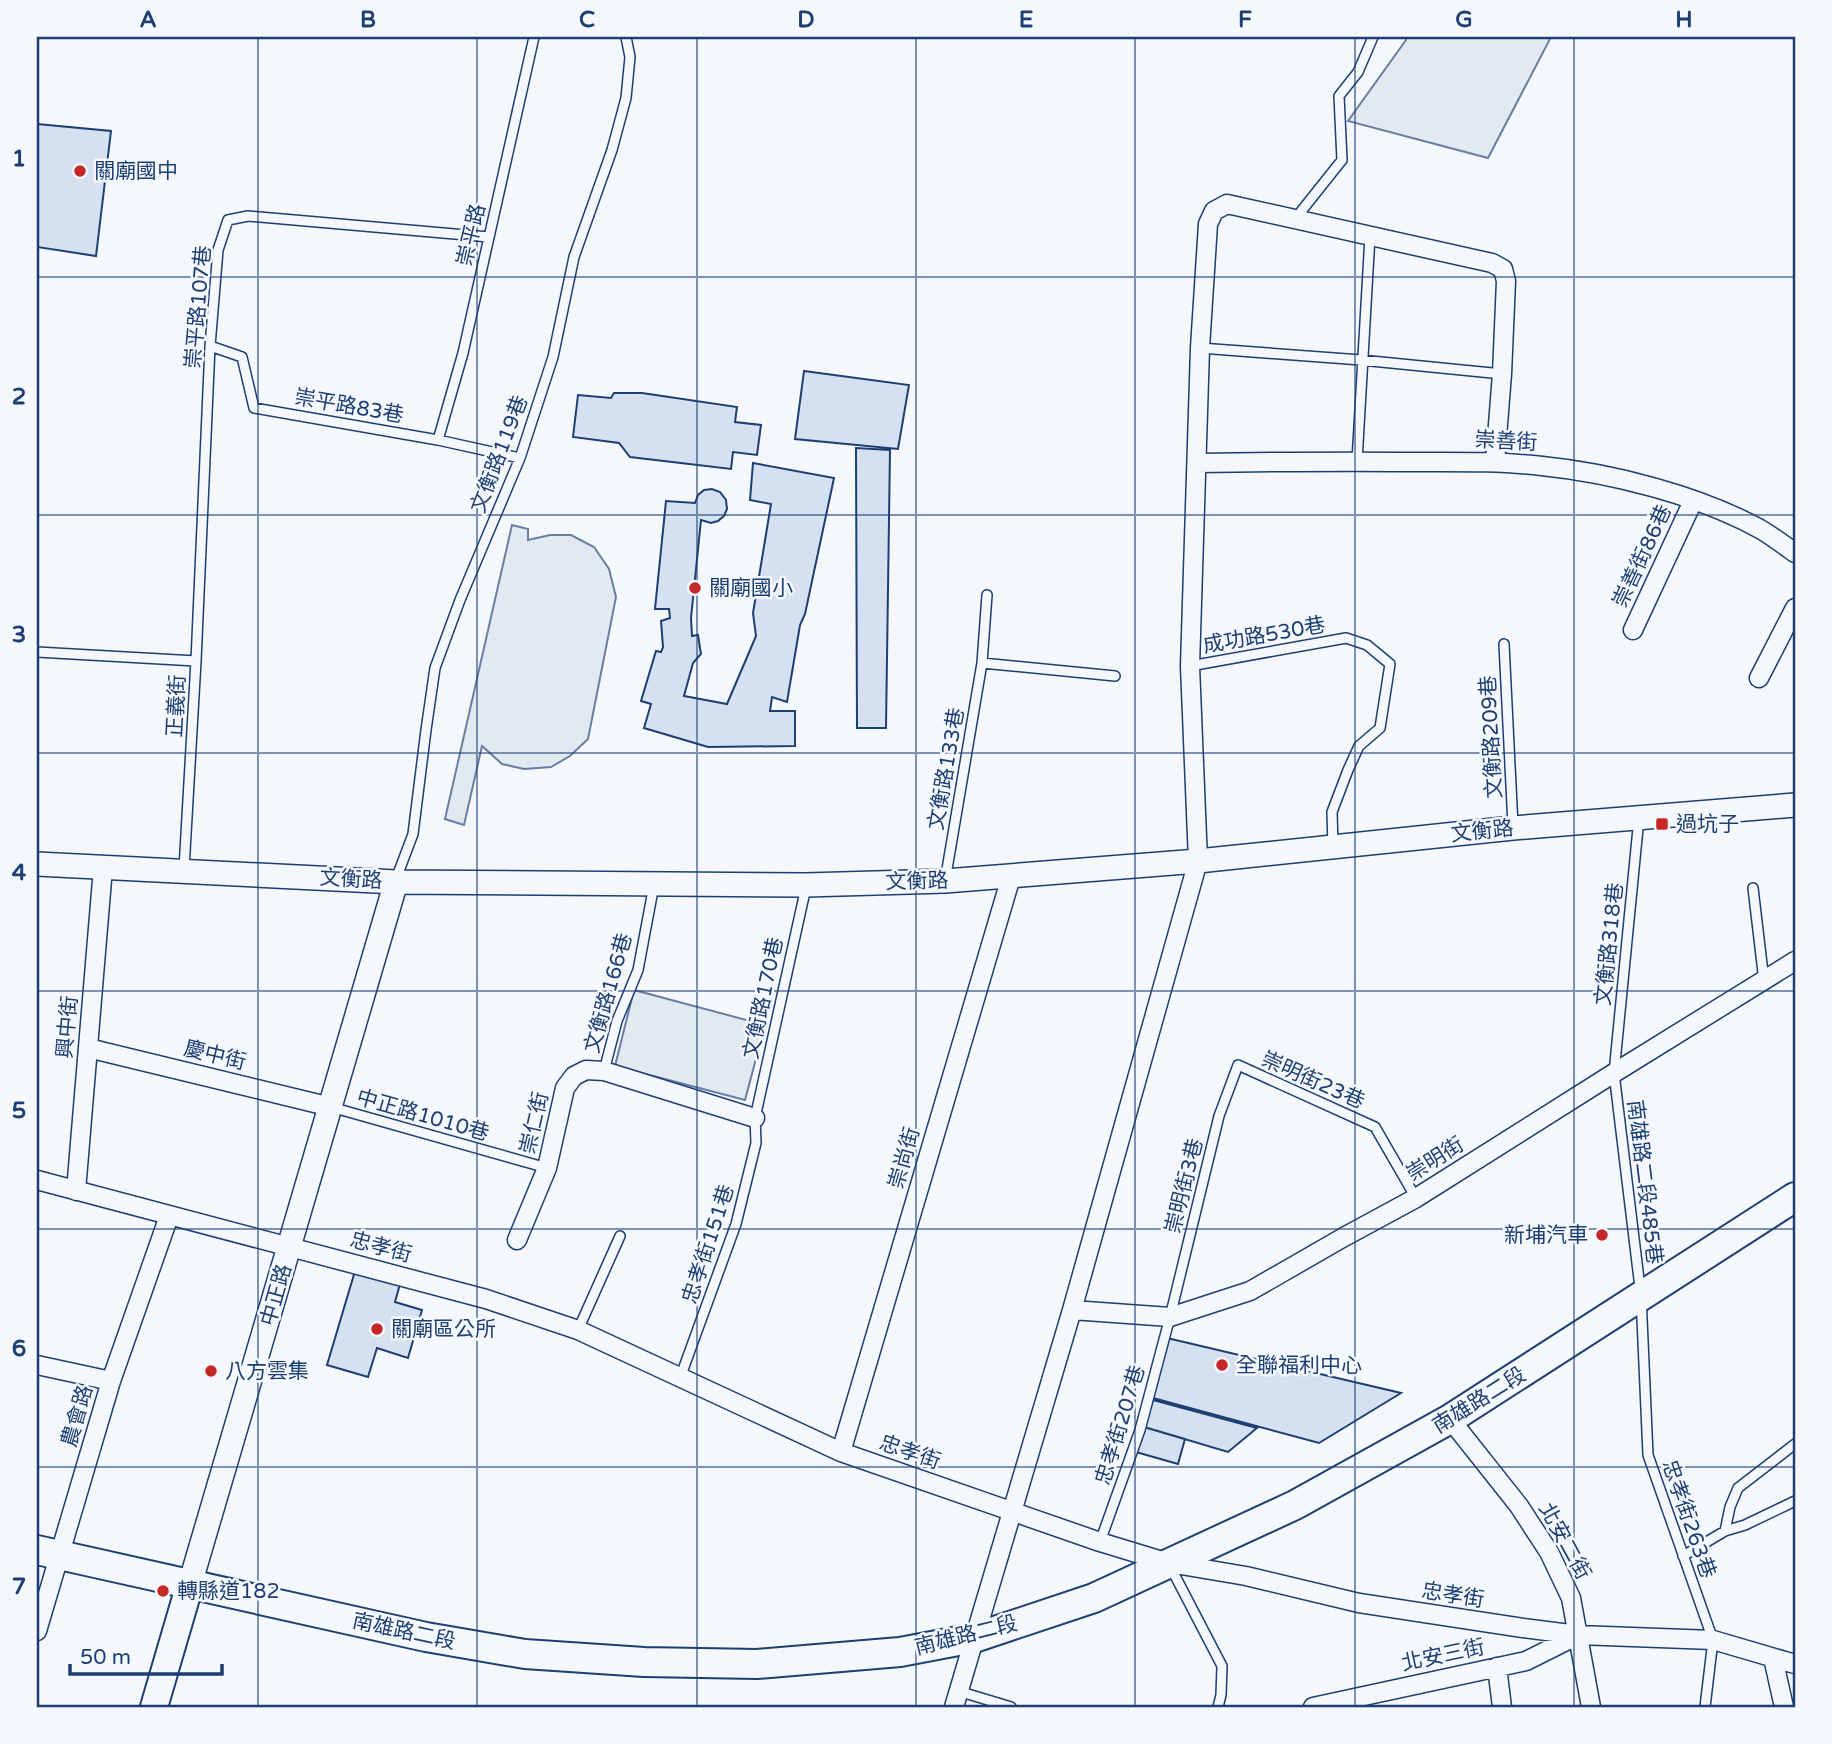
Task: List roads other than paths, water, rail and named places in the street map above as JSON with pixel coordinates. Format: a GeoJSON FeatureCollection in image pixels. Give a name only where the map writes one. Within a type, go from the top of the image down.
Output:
{"type":"FeatureCollection","features":[{"type":"Feature","properties":{"kind":"main road","name":"南雄路二段"},"geometry":{"type":"LineString","coordinates":[[48,1553],[438,1639],[525,1654],[631,1661],[757,1664],[900,1652],[974,1637],[1094,1598],[1295,1505],[1450,1419],[1795,1197]]}},
{"type":"Feature","properties":{"kind":"main road","name":"中正路"},"geometry":{"type":"LineString","coordinates":[[155,1707],[190,1584]]}},
{"type":"Feature","properties":{"kind":"street"},"geometry":{"type":"LineString","coordinates":[[956,1699],[1072,1310],[1198,861],[1191,666],[1200,348],[1208,224],[1214,211],[1227,204],[1492,263],[1503,269],[1506,281],[1495,462]]}},
{"type":"Feature","properties":{"kind":"street","name":"崇善街"},"geometry":{"type":"LineString","coordinates":[[1197,463],[1495,462],[1590,472],[1670,492],[1714,508],[1760,529],[1795,552]]}},
{"type":"Feature","properties":{"kind":"street","name":"崇善街86巷"},"geometry":{"type":"LineString","coordinates":[[1633,631],[1693,501]]}},
{"type":"Feature","properties":{"kind":"street"},"geometry":{"type":"LineString","coordinates":[[1759,678],[1795,608]]}},
{"type":"Feature","properties":{"kind":"street","name":"文衡路"},"geometry":{"type":"LineString","coordinates":[[37,864],[396,882],[806,885],[945,881],[1198,861],[1513,828],[1795,806]]}},
{"type":"Feature","properties":{"kind":"street","name":"興中街"},"geometry":{"type":"LineString","coordinates":[[76,1191],[103,868]]}},
{"type":"Feature","properties":{"kind":"street","name":"崇尚街"},"geometry":{"type":"LineString","coordinates":[[841,1452],[1011,877]]}},
{"type":"Feature","properties":{"kind":"street","name":"中正路"},"geometry":{"type":"LineString","coordinates":[[190,1584],[396,882]]}},
{"type":"Feature","properties":{"kind":"street","name":"崇明街"},"geometry":{"type":"LineString","coordinates":[[1072,1310],[1170,1317],[1250,1291],[1416,1198],[1795,961]]}},
{"type":"Feature","properties":{"kind":"street","name":"慶中街"},"geometry":{"type":"LineString","coordinates":[[88,1048],[331,1107]]}},
{"type":"Feature","properties":{"kind":"street","name":"崇仁街"},"geometry":{"type":"LineString","coordinates":[[517,1240],[547,1168],[565,1088],[574,1076],[586,1070],[604,1071]]}},
{"type":"Feature","properties":{"kind":"street"},"geometry":{"type":"LineString","coordinates":[[604,1071],[755,1118]]}},
{"type":"Feature","properties":{"kind":"street","name":"忠孝街"},"geometry":{"type":"LineString","coordinates":[[37,1180],[486,1298],[579,1330],[841,1452],[1100,1542],[1169,1563],[1246,1576],[1359,1603],[1578,1635],[1713,1640],[1795,1664]]}},
{"type":"Feature","properties":{"kind":"street","name":"農會路"},"geometry":{"type":"LineString","coordinates":[[37,1631],[48,1553],[169,1216]]}},
{"type":"Feature","properties":{"kind":"street"},"geometry":{"type":"LineString","coordinates":[[37,1365],[111,1381]]}},
{"type":"Feature","properties":{"kind":"street","name":"北安二街"},"geometry":{"type":"LineString","coordinates":[[1450,1419],[1519,1506],[1549,1552],[1571,1598],[1591,1707]]}},
{"type":"Feature","properties":{"kind":"street","name":"北安三街"},"geometry":{"type":"LineString","coordinates":[[1313,1707],[1526,1661],[1578,1635]]}},
{"type":"Feature","properties":{"kind":"street"},"geometry":{"type":"LineString","coordinates":[[1773,1658],[1784,1707]]}},
{"type":"Feature","properties":{"kind":"street"},"geometry":{"type":"LineString","coordinates":[[1497,1667],[1502,1707]]}},
{"type":"Feature","properties":{"kind":"lane","name":"崇平路"},"geometry":{"type":"LineString","coordinates":[[438,440],[463,354],[534,37]]}},
{"type":"Feature","properties":{"kind":"lane","name":"文衡路119巷"},"geometry":{"type":"LineString","coordinates":[[396,882],[413,834],[435,668],[460,600],[520,458],[553,357],[573,257],[612,150],[626,98],[630,57],[625,37]]}},
{"type":"Feature","properties":{"kind":"lane"},"geometry":{"type":"LineString","coordinates":[[1295,219],[1342,160],[1339,96],[1358,72],[1373,37]]}},
{"type":"Feature","properties":{"kind":"lane","name":"崇平路107巷"},"geometry":{"type":"LineString","coordinates":[[196,661],[210,346],[218,250],[228,220],[248,216],[489,237]]}},
{"type":"Feature","properties":{"kind":"lane"},"geometry":{"type":"LineString","coordinates":[[1357,461],[1370,235]]}},
{"type":"Feature","properties":{"kind":"lane","name":"崇平路83巷"},"geometry":{"type":"LineString","coordinates":[[210,346],[242,357],[254,408],[438,440],[520,458]]}},
{"type":"Feature","properties":{"kind":"lane"},"geometry":{"type":"LineString","coordinates":[[1200,348],[1502,374]]}},
{"type":"Feature","properties":{"kind":"lane","name":"文衡路133巷"},"geometry":{"type":"LineString","coordinates":[[945,881],[982,663],[987,595]]}},
{"type":"Feature","properties":{"kind":"lane","name":"成功路530巷"},"geometry":{"type":"LineString","coordinates":[[1191,666],[1346,638],[1367,645],[1390,664],[1380,728],[1359,746],[1332,812],[1333,846]]}},
{"type":"Feature","properties":{"kind":"lane","name":"文衡路209巷"},"geometry":{"type":"LineString","coordinates":[[1504,644],[1513,828]]}},
{"type":"Feature","properties":{"kind":"lane","name":"正義街"},"geometry":{"type":"LineString","coordinates":[[37,652],[196,661],[183,871]]}},
{"type":"Feature","properties":{"kind":"lane"},"geometry":{"type":"LineString","coordinates":[[982,663],[1115,676]]}},
{"type":"Feature","properties":{"kind":"lane","name":"文衡路318巷"},"geometry":{"type":"LineString","coordinates":[[1614,1073],[1639,818]]}},
{"type":"Feature","properties":{"kind":"lane","name":"文衡路166巷"},"geometry":{"type":"LineString","coordinates":[[604,1071],[617,1021],[638,970],[654,884]]}},
{"type":"Feature","properties":{"kind":"lane","name":"文衡路170巷"},"geometry":{"type":"LineString","coordinates":[[755,1118],[806,885]]}},
{"type":"Feature","properties":{"kind":"lane"},"geometry":{"type":"LineString","coordinates":[[1753,888],[1764,981]]}},
{"type":"Feature","properties":{"kind":"lane","name":"崇明街23巷"},"geometry":{"type":"LineString","coordinates":[[1238,1065],[1375,1127],[1416,1198]]}},
{"type":"Feature","properties":{"kind":"lane","name":"崇明街3巷"},"geometry":{"type":"LineString","coordinates":[[1170,1317],[1219,1116],[1238,1065]]}},
{"type":"Feature","properties":{"kind":"lane","name":"南雄路二段485巷"},"geometry":{"type":"LineString","coordinates":[[1614,1073],[1641,1296]]}},
{"type":"Feature","properties":{"kind":"lane","name":"中正路1010巷"},"geometry":{"type":"LineString","coordinates":[[331,1107],[547,1168]]}},
{"type":"Feature","properties":{"kind":"lane","name":"忠孝街151巷"},"geometry":{"type":"LineString","coordinates":[[680,1378],[736,1224],[756,1143],[755,1118]]}},
{"type":"Feature","properties":{"kind":"lane"},"geometry":{"type":"LineString","coordinates":[[579,1330],[620,1236]]}},
{"type":"Feature","properties":{"kind":"lane","name":"忠孝街263巷"},"geometry":{"type":"LineString","coordinates":[[1641,1296],[1648,1455],[1713,1640],[1705,1707]]}},
{"type":"Feature","properties":{"kind":"lane","name":"忠孝街207巷"},"geometry":{"type":"LineString","coordinates":[[1100,1542],[1140,1430],[1170,1317]]}},
{"type":"Feature","properties":{"kind":"lane"},"geometry":{"type":"LineString","coordinates":[[1725,1531],[1730,1507],[1738,1488],[1795,1444]]}},
{"type":"Feature","properties":{"kind":"lane"},"geometry":{"type":"LineString","coordinates":[[1683,1556],[1725,1531],[1745,1525],[1795,1501]]}},
{"type":"Feature","properties":{"kind":"lane"},"geometry":{"type":"LineString","coordinates":[[1169,1563],[1222,1665],[1221,1695],[1217,1707]]}},
{"type":"Feature","properties":{"kind":"lane"},"geometry":{"type":"LineString","coordinates":[[956,1699],[1011,1707]]}},
{"type":"Feature","properties":{"kind":"place","name":"關廟國中"},"geometry":{"type":"Point","coordinates":[80,171]}},
{"type":"Feature","properties":{"kind":"place","name":"關廟國小"},"geometry":{"type":"Point","coordinates":[695,588]}},
{"type":"Feature","properties":{"kind":"place","name":"過坑子"},"geometry":{"type":"Point","coordinates":[1662,824]}},
{"type":"Feature","properties":{"kind":"place","name":"新埔汽車"},"geometry":{"type":"Point","coordinates":[1602,1235]}},
{"type":"Feature","properties":{"kind":"place","name":"關廟區公所"},"geometry":{"type":"Point","coordinates":[377,1329]}},
{"type":"Feature","properties":{"kind":"place","name":"全聯福利中心"},"geometry":{"type":"Point","coordinates":[1222,1365]}},
{"type":"Feature","properties":{"kind":"place","name":"八方雲集"},"geometry":{"type":"Point","coordinates":[211,1371]}},
{"type":"Feature","properties":{"kind":"place","name":"轉縣道182"},"geometry":{"type":"Point","coordinates":[163,1591]}}]}
